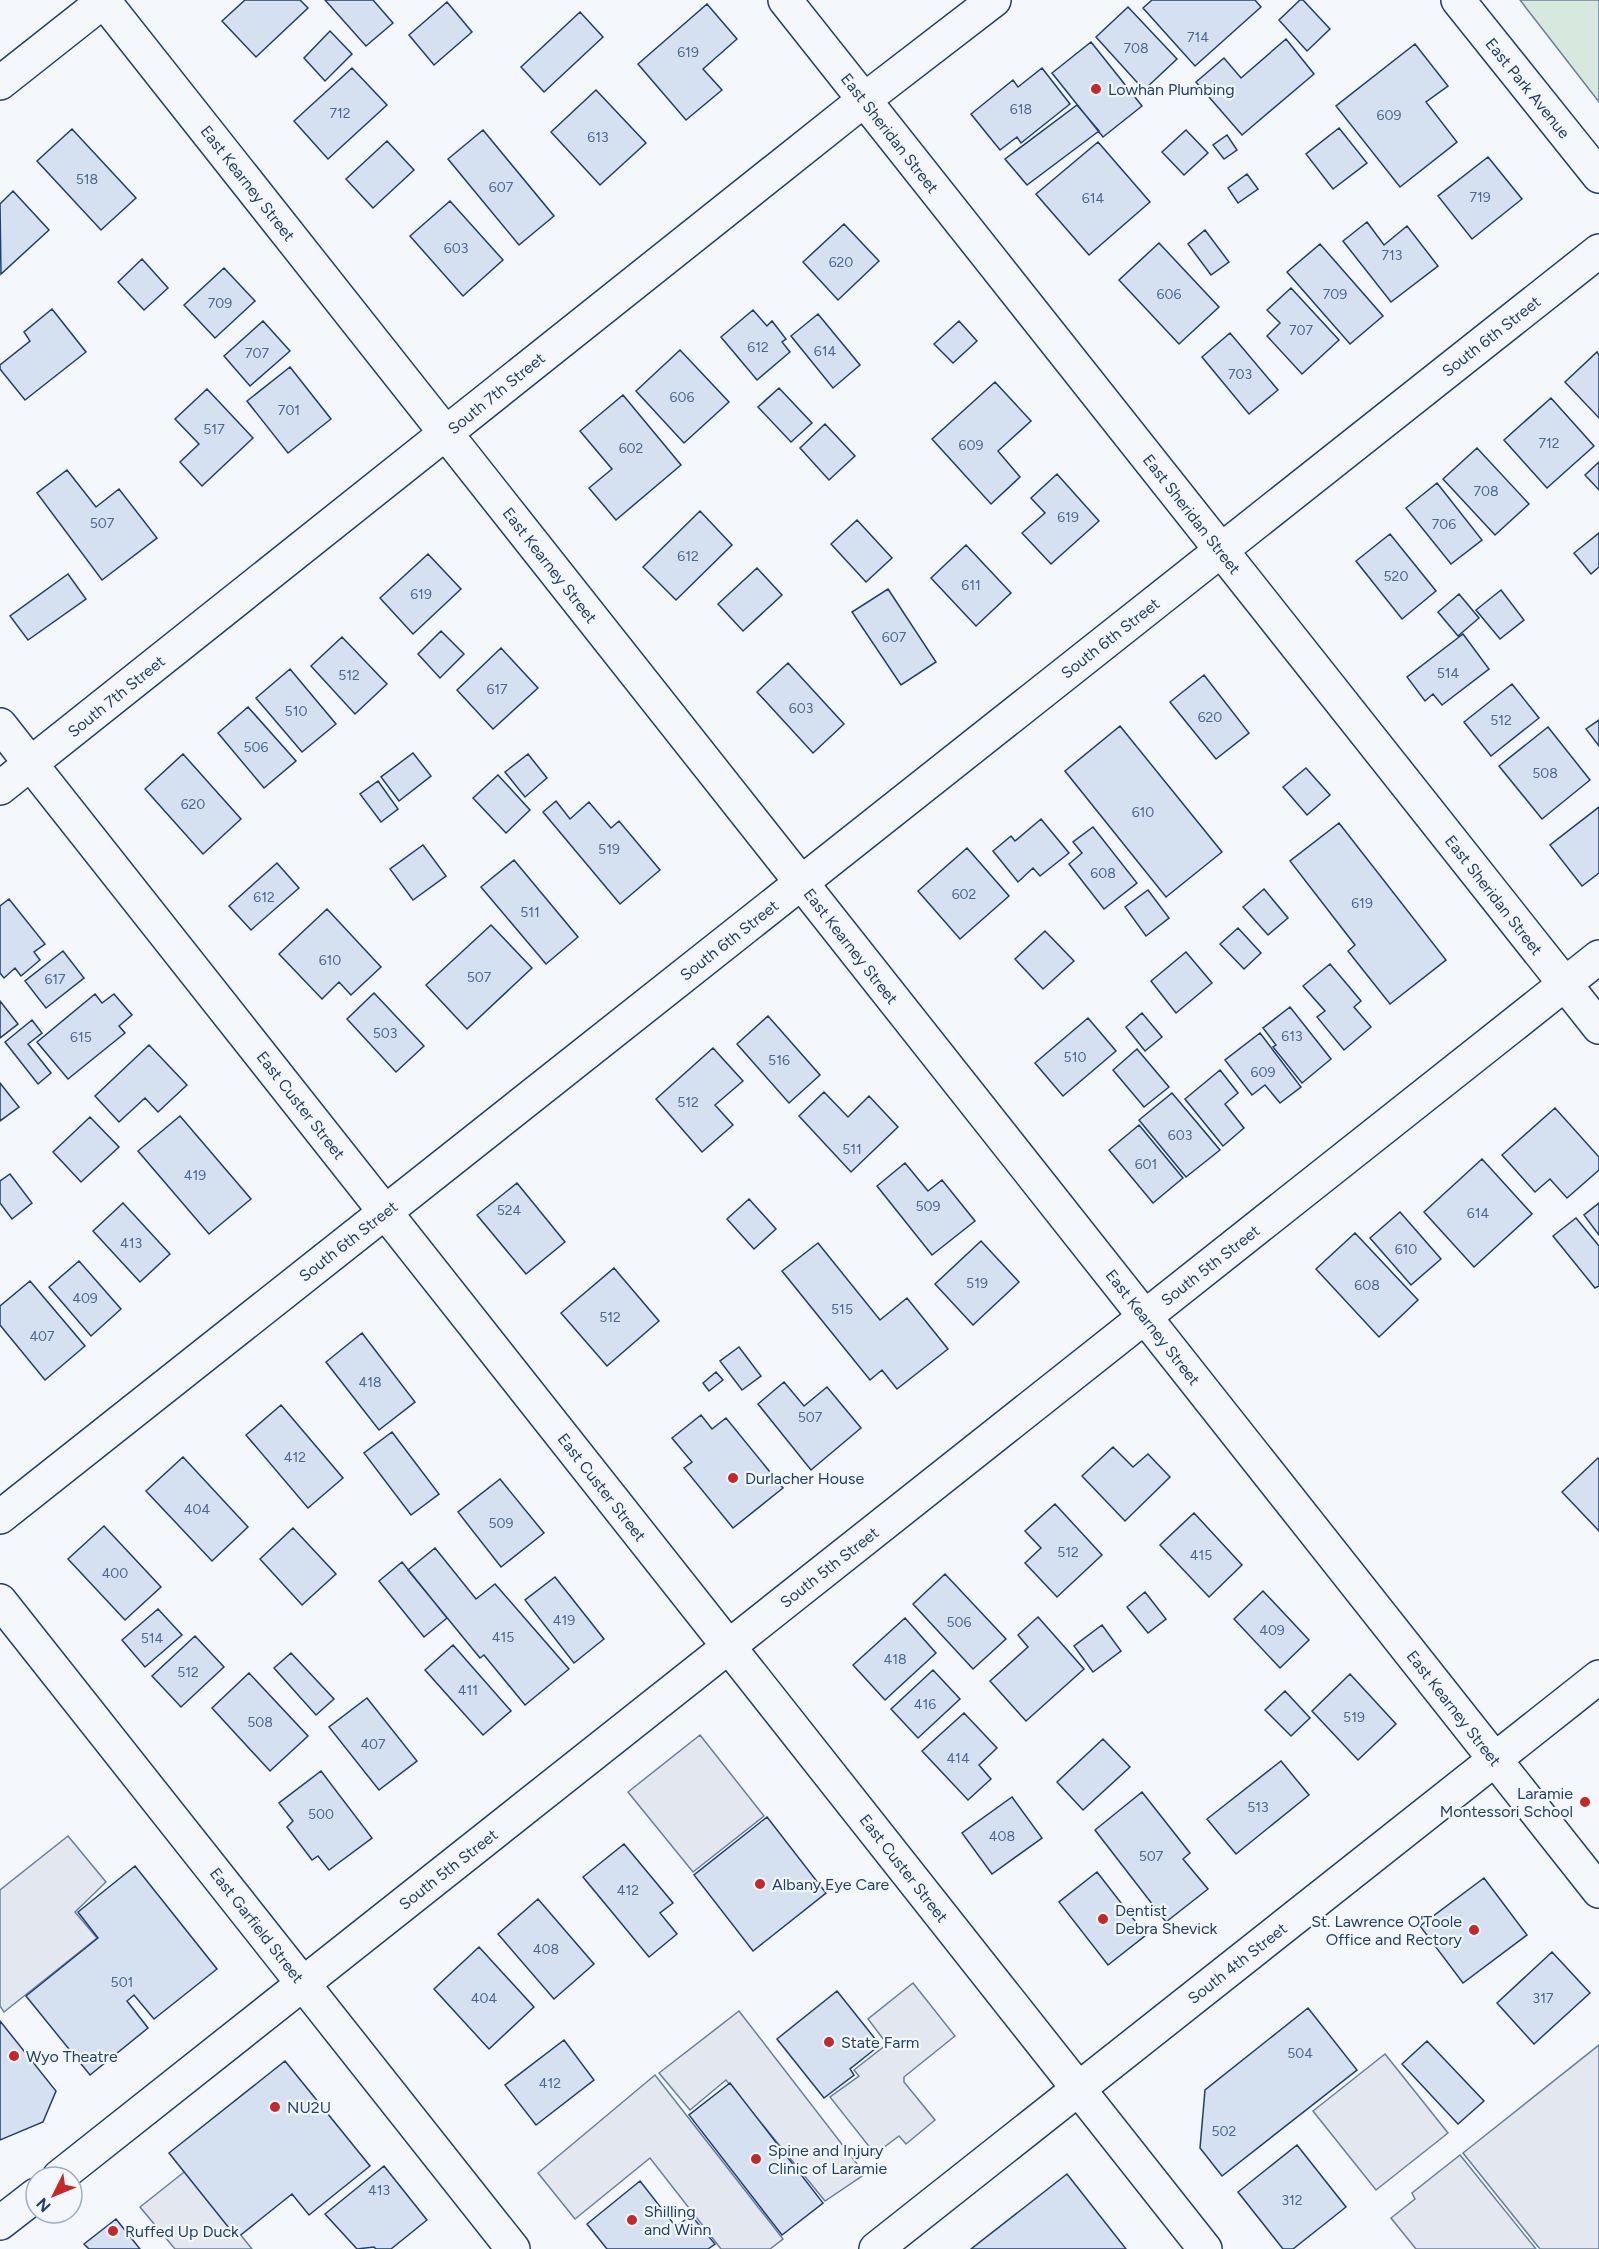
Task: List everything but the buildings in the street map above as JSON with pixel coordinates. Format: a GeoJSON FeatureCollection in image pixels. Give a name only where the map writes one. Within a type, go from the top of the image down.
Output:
{"type":"FeatureCollection","features":[{"type":"Feature","properties":{"kind":"street"},"geometry":{"type":"LineString","coordinates":[[0,83],[104,0]]}},
{"type":"Feature","properties":{"kind":"street","name":"East Kearney Street"},"geometry":{"type":"LineString","coordinates":[[104,0],[1599,1891]]}},
{"type":"Feature","properties":{"kind":"street","name":"East Sheridan Street"},"geometry":{"type":"LineString","coordinates":[[784,0],[1599,1028]]}},
{"type":"Feature","properties":{"kind":"street","name":"South 7th Street"},"geometry":{"type":"LineString","coordinates":[[0,788],[864,100],[994,0]]}},
{"type":"Feature","properties":{"kind":"street","name":"East Park Avenue"},"geometry":{"type":"LineString","coordinates":[[1458,0],[1599,176]]}},
{"type":"Feature","properties":{"kind":"street","name":"South 6th Street"},"geometry":{"type":"LineString","coordinates":[[0,1517],[1599,251]]}},
{"type":"Feature","properties":{"kind":"street","name":"East Custer Street"},"geometry":{"type":"LineString","coordinates":[[0,724],[1205,2249]]}},
{"type":"Feature","properties":{"kind":"street","name":"South 5th Street"},"geometry":{"type":"LineString","coordinates":[[74,2165],[1599,957]]}},
{"type":"Feature","properties":{"kind":"street","name":"East Garfield Street"},"geometry":{"type":"LineString","coordinates":[[0,1601],[513,2249]]}},
{"type":"Feature","properties":{"kind":"street","name":"South 4th Street"},"geometry":{"type":"LineString","coordinates":[[876,2249],[1599,1677]]}},
{"type":"Feature","properties":{"kind":"street"},"geometry":{"type":"LineString","coordinates":[[0,2223],[24,2204]]}},
{"type":"Feature","properties":{"kind":"shaded area"},"geometry":{"type":"Polygon","coordinates":[[[1520,0],[1599,0],[1599,102],[1520,0]]]}},
{"type":"Feature","properties":{"kind":"shaded area"},"geometry":{"type":"Polygon","coordinates":[[[700,1735],[764,1816],[693,1872],[628,1792],[700,1735]]]}},
{"type":"Feature","properties":{"kind":"shaded area"},"geometry":{"type":"Polygon","coordinates":[[[68,1836],[106,1882],[75,1912],[97,1938],[4,2012],[0,2006],[0,1890],[68,1836]]]}},
{"type":"Feature","properties":{"kind":"shaded area"},"geometry":{"type":"Polygon","coordinates":[[[913,1983],[955,2036],[904,2077],[904,2082],[935,2120],[906,2144],[899,2136],[875,2154],[830,2097],[859,2076],[854,2070],[887,2044],[868,2019],[913,1983]]]}},
{"type":"Feature","properties":{"kind":"shaded area"},"geometry":{"type":"Polygon","coordinates":[[[739,2011],[865,2174],[825,2201],[726,2080],[690,2110],[659,2073],[739,2011]]]}},
{"type":"Feature","properties":{"kind":"shaded area"},"geometry":{"type":"Polygon","coordinates":[[[1599,2045],[1599,2249],[1540,2249],[1463,2153],[1599,2045]]]}},
{"type":"Feature","properties":{"kind":"shaded area"},"geometry":{"type":"Polygon","coordinates":[[[1385,2054],[1448,2133],[1376,2190],[1313,2111],[1385,2054]]]}},
{"type":"Feature","properties":{"kind":"shaded area"},"geometry":{"type":"Polygon","coordinates":[[[655,2075],[783,2239],[770,2249],[721,2249],[650,2158],[575,2219],[538,2173],[655,2075]]]}},
{"type":"Feature","properties":{"kind":"shaded area"},"geometry":{"type":"Polygon","coordinates":[[[1460,2155],[1536,2249],[1416,2249],[1391,2218],[1415,2199],[1412,2193],[1460,2155]]]}},
{"type":"Feature","properties":{"kind":"shaded area"},"geometry":{"type":"Polygon","coordinates":[[[188,2169],[252,2249],[175,2249],[140,2207],[188,2169]]]}},
{"type":"Feature","properties":{"kind":"place","name":"Lowhan Plumbing"},"geometry":{"type":"Point","coordinates":[1096,89]}},
{"type":"Feature","properties":{"kind":"place","name":"Durlacher House"},"geometry":{"type":"Point","coordinates":[733,1478]}},
{"type":"Feature","properties":{"kind":"place","name":"Laramie Montessori School"},"geometry":{"type":"Point","coordinates":[1585,1802]}},
{"type":"Feature","properties":{"kind":"place","name":"Albany Eye Care"},"geometry":{"type":"Point","coordinates":[760,1884]}},
{"type":"Feature","properties":{"kind":"place","name":"Dentist Debra Shevick"},"geometry":{"type":"Point","coordinates":[1103,1919]}},
{"type":"Feature","properties":{"kind":"place","name":"St. Lawrence O'Toole Office and Rectory"},"geometry":{"type":"Point","coordinates":[1474,1930]}},
{"type":"Feature","properties":{"kind":"place","name":"State Farm"},"geometry":{"type":"Point","coordinates":[829,2042]}},
{"type":"Feature","properties":{"kind":"place","name":"Wyo Theatre"},"geometry":{"type":"Point","coordinates":[14,2056]}},
{"type":"Feature","properties":{"kind":"place","name":"NU2U"},"geometry":{"type":"Point","coordinates":[275,2107]}},
{"type":"Feature","properties":{"kind":"place","name":"Spine and Injury Clinic of Laramie"},"geometry":{"type":"Point","coordinates":[756,2159]}},
{"type":"Feature","properties":{"kind":"place","name":"Shilling and Winn"},"geometry":{"type":"Point","coordinates":[632,2220]}},
{"type":"Feature","properties":{"kind":"place","name":"Ruffed Up Duck"},"geometry":{"type":"Point","coordinates":[113,2231]}}]}
